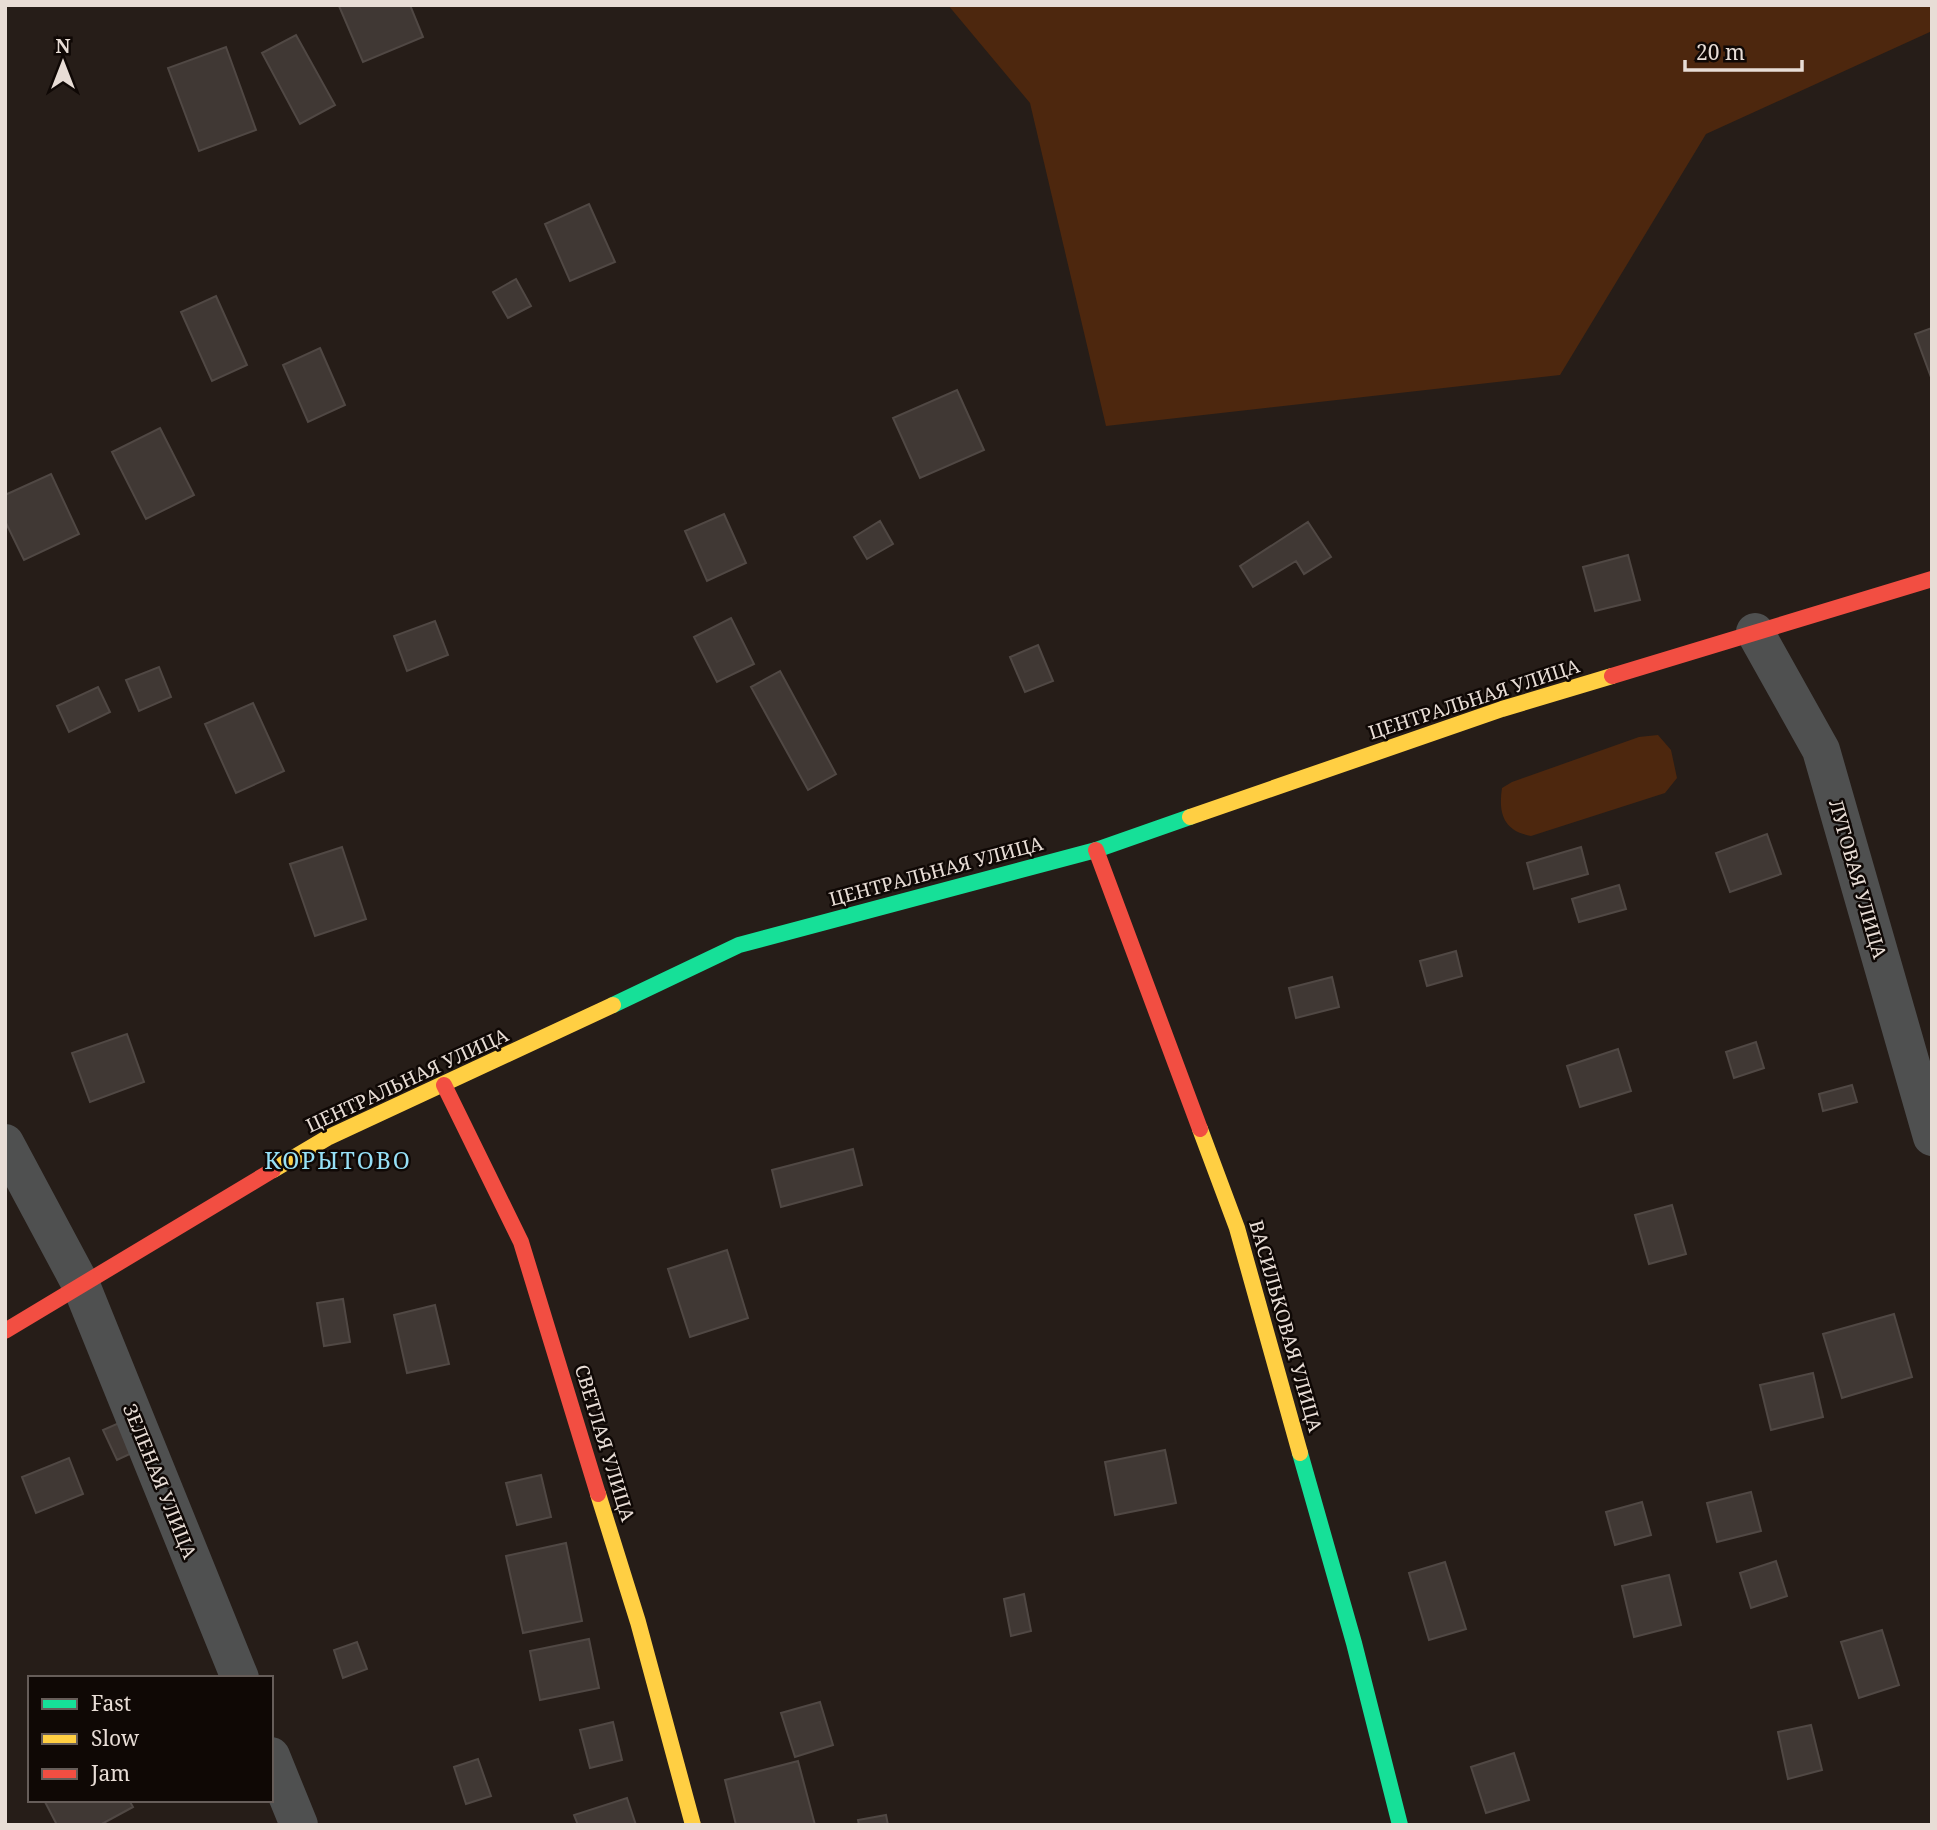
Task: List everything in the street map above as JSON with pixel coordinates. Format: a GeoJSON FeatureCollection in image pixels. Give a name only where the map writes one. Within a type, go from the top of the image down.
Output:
{"type":"FeatureCollection","features":[{"type":"Feature","properties":{"kind":"street","name":"ЦЕНТРАЛЬНАЯ УЛИЦА"},"geometry":{"type":"LineString","coordinates":[[5,1331],[327,1138],[444,1086],[739,945],[1096,850],[1502,709],[1932,579]]}},
{"type":"Feature","properties":{"kind":"street","name":"ЛУГОВАЯ УЛИЦА"},"geometry":{"type":"LineString","coordinates":[[1755,632],[1821,750],[1932,1137]]}},
{"type":"Feature","properties":{"kind":"street","name":"ВАСИЛЬКОВАЯ УЛИЦА"},"geometry":{"type":"LineString","coordinates":[[1096,850],[1237,1228],[1350,1630],[1400,1825]]}},
{"type":"Feature","properties":{"kind":"street","name":"СВЕТЛАЯ УЛИЦА"},"geometry":{"type":"LineString","coordinates":[[444,1086],[521,1242],[638,1622],[693,1825]]}},
{"type":"Feature","properties":{"kind":"street","name":"ЗЕЛЕНАЯ УЛИЦА"},"geometry":{"type":"LineString","coordinates":[[5,1143],[81,1285],[239,1676]]}},
{"type":"Feature","properties":{"kind":"street"},"geometry":{"type":"LineString","coordinates":[[273,1761],[299,1825]]}},
{"type":"Feature","properties":{"kind":"shaded area"},"geometry":{"type":"Polygon","coordinates":[[[948,5],[1932,5],[1932,31],[1706,134],[1560,375],[1106,426],[1030,103],[948,5]]]}},
{"type":"Feature","properties":{"kind":"shaded area"},"geometry":{"type":"Polygon","coordinates":[[[1658,735],[1671,750],[1677,778],[1665,793],[1531,836],[1515,830],[1505,820],[1501,806],[1502,788],[1512,782],[1639,737],[1658,735]]]}},
{"type":"Feature","properties":{"kind":"building"},"geometry":{"type":"Polygon","coordinates":[[[410,5],[423,37],[363,62],[339,6],[410,5]]]}},
{"type":"Feature","properties":{"kind":"building"},"geometry":{"type":"Polygon","coordinates":[[[296,35],[335,105],[300,124],[262,53],[296,35]]]}},
{"type":"Feature","properties":{"kind":"building"},"geometry":{"type":"Polygon","coordinates":[[[226,47],[256,130],[199,151],[168,68],[226,47]]]}},
{"type":"Feature","properties":{"kind":"building"},"geometry":{"type":"Polygon","coordinates":[[[589,204],[615,262],[570,281],[545,224],[589,204]]]}},
{"type":"Feature","properties":{"kind":"building"},"geometry":{"type":"Polygon","coordinates":[[[516,279],[531,306],[508,318],[493,292],[516,279]]]}},
{"type":"Feature","properties":{"kind":"building"},"geometry":{"type":"Polygon","coordinates":[[[216,296],[247,365],[212,381],[181,312],[216,296]]]}},
{"type":"Feature","properties":{"kind":"building"},"geometry":{"type":"Polygon","coordinates":[[[1932,328],[1932,380],[1915,334],[1932,328]]]}},
{"type":"Feature","properties":{"kind":"building"},"geometry":{"type":"Polygon","coordinates":[[[320,348],[345,405],[308,422],[283,365],[320,348]]]}},
{"type":"Feature","properties":{"kind":"building"},"geometry":{"type":"Polygon","coordinates":[[[957,390],[984,450],[920,478],[893,418],[957,390]]]}},
{"type":"Feature","properties":{"kind":"building"},"geometry":{"type":"Polygon","coordinates":[[[160,428],[194,495],[146,519],[112,452],[160,428]]]}},
{"type":"Feature","properties":{"kind":"building"},"geometry":{"type":"Polygon","coordinates":[[[51,474],[79,534],[24,560],[5,521],[5,495],[51,474]]]}},
{"type":"Feature","properties":{"kind":"building"},"geometry":{"type":"Polygon","coordinates":[[[724,514],[746,563],[707,581],[685,531],[724,514]]]}},
{"type":"Feature","properties":{"kind":"building"},"geometry":{"type":"Polygon","coordinates":[[[880,521],[893,544],[867,559],[854,537],[880,521]]]}},
{"type":"Feature","properties":{"kind":"building"},"geometry":{"type":"Polygon","coordinates":[[[1308,522],[1331,557],[1304,574],[1296,561],[1253,587],[1240,566],[1308,522]]]}},
{"type":"Feature","properties":{"kind":"building"},"geometry":{"type":"Polygon","coordinates":[[[1628,555],[1640,600],[1595,611],[1583,567],[1628,555]]]}},
{"type":"Feature","properties":{"kind":"building"},"geometry":{"type":"Polygon","coordinates":[[[731,618],[754,664],[717,682],[694,637],[731,618]]]}},
{"type":"Feature","properties":{"kind":"building"},"geometry":{"type":"Polygon","coordinates":[[[435,621],[448,655],[407,671],[394,636],[435,621]]]}},
{"type":"Feature","properties":{"kind":"building"},"geometry":{"type":"Polygon","coordinates":[[[1038,645],[1053,681],[1025,692],[1010,657],[1038,645]]]}},
{"type":"Feature","properties":{"kind":"building"},"geometry":{"type":"Polygon","coordinates":[[[159,667],[171,697],[139,711],[126,680],[159,667]]]}},
{"type":"Feature","properties":{"kind":"building"},"geometry":{"type":"Polygon","coordinates":[[[780,671],[836,774],[808,790],[751,687],[780,671]]]}},
{"type":"Feature","properties":{"kind":"building"},"geometry":{"type":"Polygon","coordinates":[[[98,687],[110,712],[69,732],[57,706],[98,687]]]}},
{"type":"Feature","properties":{"kind":"building"},"geometry":{"type":"Polygon","coordinates":[[[253,703],[284,771],[236,793],[205,724],[253,703]]]}},
{"type":"Feature","properties":{"kind":"building"},"geometry":{"type":"Polygon","coordinates":[[[1767,834],[1781,874],[1730,892],[1716,853],[1767,834]]]}},
{"type":"Feature","properties":{"kind":"building"},"geometry":{"type":"Polygon","coordinates":[[[342,847],[366,919],[315,936],[290,864],[342,847]]]}},
{"type":"Feature","properties":{"kind":"building"},"geometry":{"type":"Polygon","coordinates":[[[1581,847],[1588,874],[1534,889],[1527,863],[1581,847]]]}},
{"type":"Feature","properties":{"kind":"building"},"geometry":{"type":"Polygon","coordinates":[[[1619,885],[1626,909],[1579,922],[1572,899],[1619,885]]]}},
{"type":"Feature","properties":{"kind":"building"},"geometry":{"type":"Polygon","coordinates":[[[1456,951],[1462,976],[1427,986],[1420,961],[1456,951]]]}},
{"type":"Feature","properties":{"kind":"building"},"geometry":{"type":"Polygon","coordinates":[[[1332,977],[1339,1007],[1296,1018],[1289,988],[1332,977]]]}},
{"type":"Feature","properties":{"kind":"building"},"geometry":{"type":"Polygon","coordinates":[[[127,1034],[144,1082],[90,1102],[72,1053],[127,1034]]]}},
{"type":"Feature","properties":{"kind":"building"},"geometry":{"type":"Polygon","coordinates":[[[1756,1042],[1764,1068],[1734,1078],[1726,1052],[1756,1042]]]}},
{"type":"Feature","properties":{"kind":"building"},"geometry":{"type":"Polygon","coordinates":[[[1618,1049],[1631,1091],[1580,1107],[1567,1066],[1618,1049]]]}},
{"type":"Feature","properties":{"kind":"building"},"geometry":{"type":"Polygon","coordinates":[[[1852,1085],[1857,1102],[1823,1111],[1819,1094],[1852,1085]]]}},
{"type":"Feature","properties":{"kind":"building"},"geometry":{"type":"Polygon","coordinates":[[[853,1149],[862,1185],[781,1207],[772,1170],[853,1149]]]}},
{"type":"Feature","properties":{"kind":"building"},"geometry":{"type":"Polygon","coordinates":[[[1672,1205],[1686,1254],[1649,1264],[1635,1215],[1672,1205]]]}},
{"type":"Feature","properties":{"kind":"building"},"geometry":{"type":"Polygon","coordinates":[[[727,1250],[748,1318],[690,1337],[668,1269],[727,1250]]]}},
{"type":"Feature","properties":{"kind":"building"},"geometry":{"type":"Polygon","coordinates":[[[343,1299],[350,1342],[324,1346],[317,1303],[343,1299]]]}},
{"type":"Feature","properties":{"kind":"building"},"geometry":{"type":"Polygon","coordinates":[[[435,1305],[449,1364],[407,1373],[394,1315],[435,1305]]]}},
{"type":"Feature","properties":{"kind":"building"},"geometry":{"type":"Polygon","coordinates":[[[1894,1314],[1912,1377],[1842,1398],[1823,1334],[1894,1314]]]}},
{"type":"Feature","properties":{"kind":"building"},"geometry":{"type":"Polygon","coordinates":[[[1813,1373],[1823,1417],[1771,1430],[1760,1385],[1813,1373]]]}},
{"type":"Feature","properties":{"kind":"building"},"geometry":{"type":"Polygon","coordinates":[[[119,1423],[132,1453],[117,1460],[103,1430],[119,1423]]]}},
{"type":"Feature","properties":{"kind":"building"},"geometry":{"type":"Polygon","coordinates":[[[1165,1450],[1176,1503],[1115,1515],[1105,1462],[1165,1450]]]}},
{"type":"Feature","properties":{"kind":"building"},"geometry":{"type":"Polygon","coordinates":[[[69,1458],[83,1494],[36,1513],[22,1477],[69,1458]]]}},
{"type":"Feature","properties":{"kind":"building"},"geometry":{"type":"Polygon","coordinates":[[[541,1475],[551,1517],[517,1525],[506,1483],[541,1475]]]}},
{"type":"Feature","properties":{"kind":"building"},"geometry":{"type":"Polygon","coordinates":[[[1751,1492],[1761,1531],[1717,1542],[1707,1503],[1751,1492]]]}},
{"type":"Feature","properties":{"kind":"building"},"geometry":{"type":"Polygon","coordinates":[[[1642,1502],[1651,1535],[1615,1545],[1606,1512],[1642,1502]]]}},
{"type":"Feature","properties":{"kind":"building"},"geometry":{"type":"Polygon","coordinates":[[[566,1543],[582,1621],[523,1633],[506,1556],[566,1543]]]}},
{"type":"Feature","properties":{"kind":"building"},"geometry":{"type":"Polygon","coordinates":[[[1776,1561],[1787,1596],[1751,1608],[1740,1573],[1776,1561]]]}},
{"type":"Feature","properties":{"kind":"building"},"geometry":{"type":"Polygon","coordinates":[[[1445,1562],[1466,1629],[1429,1640],[1409,1573],[1445,1562]]]}},
{"type":"Feature","properties":{"kind":"building"},"geometry":{"type":"Polygon","coordinates":[[[1669,1575],[1681,1625],[1634,1637],[1622,1586],[1669,1575]]]}},
{"type":"Feature","properties":{"kind":"building"},"geometry":{"type":"Polygon","coordinates":[[[1024,1594],[1031,1631],[1011,1636],[1004,1599],[1024,1594]]]}},
{"type":"Feature","properties":{"kind":"building"},"geometry":{"type":"Polygon","coordinates":[[[1882,1630],[1899,1685],[1859,1698],[1841,1642],[1882,1630]]]}},
{"type":"Feature","properties":{"kind":"building"},"geometry":{"type":"Polygon","coordinates":[[[589,1639],[599,1688],[540,1700],[530,1651],[589,1639]]]}},
{"type":"Feature","properties":{"kind":"building"},"geometry":{"type":"Polygon","coordinates":[[[357,1642],[367,1669],[343,1678],[334,1650],[357,1642]]]}},
{"type":"Feature","properties":{"kind":"building"},"geometry":{"type":"Polygon","coordinates":[[[820,1702],[833,1745],[795,1757],[781,1713],[820,1702]]]}},
{"type":"Feature","properties":{"kind":"building"},"geometry":{"type":"Polygon","coordinates":[[[613,1722],[622,1760],[590,1768],[580,1730],[613,1722]]]}},
{"type":"Feature","properties":{"kind":"building"},"geometry":{"type":"Polygon","coordinates":[[[1811,1725],[1822,1770],[1788,1779],[1778,1732],[1811,1725]]]}},
{"type":"Feature","properties":{"kind":"building"},"geometry":{"type":"Polygon","coordinates":[[[1514,1753],[1529,1800],[1486,1813],[1471,1767],[1514,1753]]]}},
{"type":"Feature","properties":{"kind":"building"},"geometry":{"type":"Polygon","coordinates":[[[478,1759],[491,1796],[466,1804],[454,1767],[478,1759]]]}},
{"type":"Feature","properties":{"kind":"building"},"geometry":{"type":"Polygon","coordinates":[[[798,1761],[815,1825],[736,1825],[725,1780],[798,1761]]]}},
{"type":"Feature","properties":{"kind":"building"},"geometry":{"type":"Polygon","coordinates":[[[627,1798],[636,1825],[578,1825],[574,1815],[627,1798]]]}},
{"type":"Feature","properties":{"kind":"building"},"geometry":{"type":"Polygon","coordinates":[[[45,1802],[130,1802],[133,1807],[100,1825],[57,1825],[45,1802]]]}},
{"type":"Feature","properties":{"kind":"building"},"geometry":{"type":"Polygon","coordinates":[[[886,1815],[888,1825],[859,1825],[858,1820],[886,1815]]]}},
{"type":"Feature","properties":{"kind":"traffic: fast"},"geometry":{"type":"LineString","coordinates":[[613,1005],[739,945],[1096,850],[1190,817]]}},
{"type":"Feature","properties":{"kind":"traffic: fast"},"geometry":{"type":"LineString","coordinates":[[1300,1453],[1354,1643],[1400,1825]]}},
{"type":"Feature","properties":{"kind":"traffic: slow"},"geometry":{"type":"LineString","coordinates":[[1190,817],[1502,709],[1612,676]]}},
{"type":"Feature","properties":{"kind":"traffic: slow"},"geometry":{"type":"LineString","coordinates":[[273,1170],[327,1138],[613,1005]]}},
{"type":"Feature","properties":{"kind":"traffic: slow"},"geometry":{"type":"LineString","coordinates":[[1200,1129],[1237,1228],[1300,1453]]}},
{"type":"Feature","properties":{"kind":"traffic: slow"},"geometry":{"type":"LineString","coordinates":[[598,1494],[638,1622],[693,1825]]}},
{"type":"Feature","properties":{"kind":"traffic: jam"},"geometry":{"type":"LineString","coordinates":[[1612,676],[1932,579]]}},
{"type":"Feature","properties":{"kind":"traffic: jam"},"geometry":{"type":"LineString","coordinates":[[1096,850],[1200,1129]]}},
{"type":"Feature","properties":{"kind":"traffic: jam"},"geometry":{"type":"LineString","coordinates":[[444,1085],[521,1242],[598,1494]]}},
{"type":"Feature","properties":{"kind":"traffic: jam"},"geometry":{"type":"LineString","coordinates":[[5,1331],[273,1170]]}},
{"type":"Feature","properties":{"kind":"district","name":"КОРЫТОВО"},"geometry":{"type":"Point","coordinates":[338,1160]}}]}
